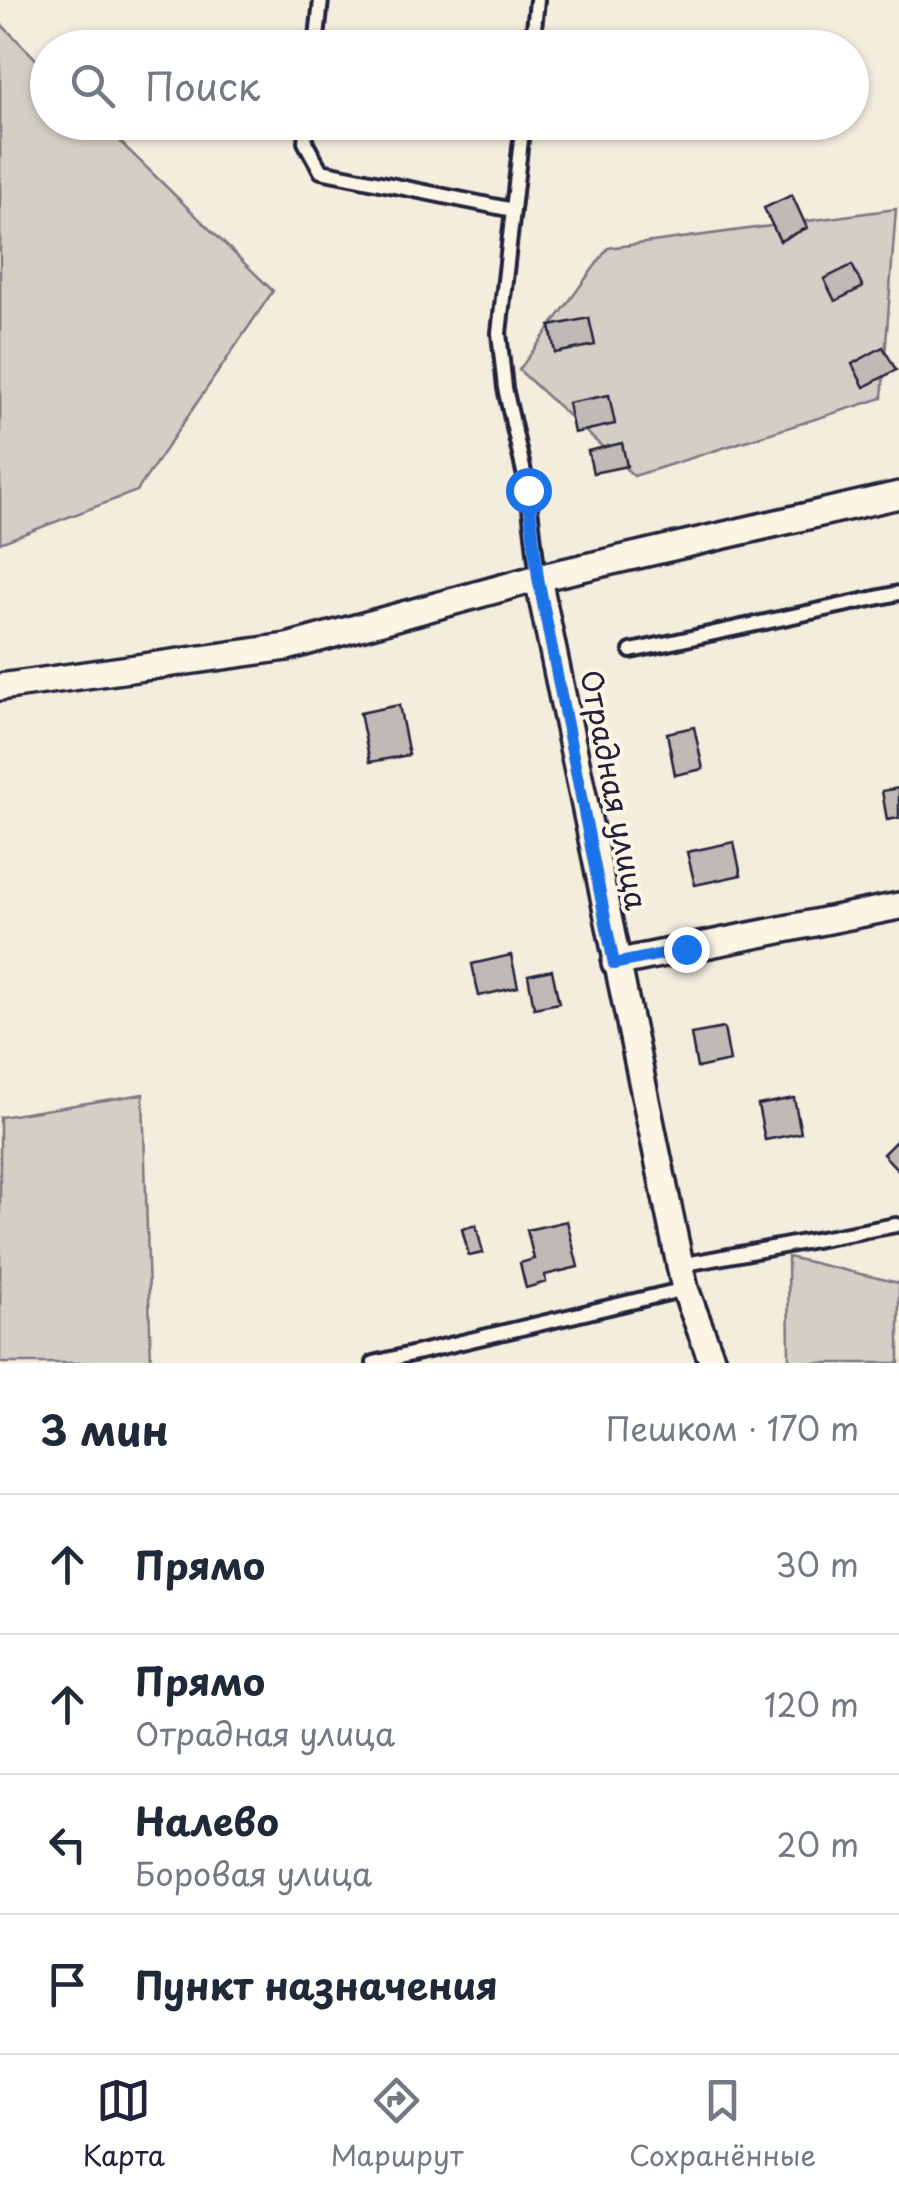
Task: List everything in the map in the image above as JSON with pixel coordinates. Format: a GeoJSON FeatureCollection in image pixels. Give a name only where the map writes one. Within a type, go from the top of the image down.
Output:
{"type":"FeatureCollection","features":[{"type":"Feature","properties":{"kind":"street"},"geometry":{"type":"LineString","coordinates":[[0,687],[287,647],[538,578],[899,496]]}},
{"type":"Feature","properties":{"kind":"street","name":"Отрадная улица"},"geometry":{"type":"LineString","coordinates":[[538,578],[614,964],[683,1277],[713,1363]]}},
{"type":"Feature","properties":{"kind":"street"},"geometry":{"type":"LineString","coordinates":[[614,964],[899,906]]}},
{"type":"Feature","properties":{"kind":"lane"},"geometry":{"type":"LineString","coordinates":[[318,30],[322,0]]}},
{"type":"Feature","properties":{"kind":"lane"},"geometry":{"type":"LineString","coordinates":[[534,30],[537,0]]}},
{"type":"Feature","properties":{"kind":"lane"},"geometry":{"type":"LineString","coordinates":[[305,140],[321,171],[514,210]]}},
{"type":"Feature","properties":{"kind":"lane"},"geometry":{"type":"LineString","coordinates":[[522,140],[500,333],[505,388],[528,490],[538,578]]}},
{"type":"Feature","properties":{"kind":"lane"},"geometry":{"type":"LineString","coordinates":[[631,651],[899,593]]}},
{"type":"Feature","properties":{"kind":"lane"},"geometry":{"type":"LineString","coordinates":[[374,1363],[683,1277],[896,1225]]}},
{"type":"Feature","properties":{"kind":"shaded area"},"geometry":{"type":"Polygon","coordinates":[[[0,23],[30,53],[30,140],[118,140],[273,291],[137,491],[0,543],[0,23]]]}},
{"type":"Feature","properties":{"kind":"shaded area"},"geometry":{"type":"Polygon","coordinates":[[[896,209],[882,398],[634,476],[519,370],[608,248],[896,209]]]}},
{"type":"Feature","properties":{"kind":"shaded area"},"geometry":{"type":"Polygon","coordinates":[[[143,1094],[151,1363],[0,1363],[0,1117],[143,1094]]]}},
{"type":"Feature","properties":{"kind":"shaded area"},"geometry":{"type":"Polygon","coordinates":[[[788,1257],[899,1283],[899,1363],[789,1363],[788,1257]]]}},
{"type":"Feature","properties":{"kind":"building"},"geometry":{"type":"Polygon","coordinates":[[[792,195],[807,228],[780,241],[764,208],[792,195]]]}},
{"type":"Feature","properties":{"kind":"building"},"geometry":{"type":"Polygon","coordinates":[[[852,265],[863,287],[835,301],[824,279],[852,265]]]}},
{"type":"Feature","properties":{"kind":"building"},"geometry":{"type":"Polygon","coordinates":[[[589,318],[595,345],[555,353],[550,326],[589,318]]]}},
{"type":"Feature","properties":{"kind":"building"},"geometry":{"type":"Polygon","coordinates":[[[883,347],[896,370],[864,387],[852,364],[883,347]]]}},
{"type":"Feature","properties":{"kind":"building"},"geometry":{"type":"Polygon","coordinates":[[[609,395],[615,424],[574,433],[568,403],[609,395]]]}},
{"type":"Feature","properties":{"kind":"building"},"geometry":{"type":"Polygon","coordinates":[[[622,443],[627,466],[593,473],[588,451],[622,443]]]}},
{"type":"Feature","properties":{"kind":"building"},"geometry":{"type":"Polygon","coordinates":[[[399,705],[409,755],[370,762],[360,713],[399,705]]]}},
{"type":"Feature","properties":{"kind":"building"},"geometry":{"type":"Polygon","coordinates":[[[694,727],[703,769],[675,775],[667,733],[694,727]]]}},
{"type":"Feature","properties":{"kind":"building"},"geometry":{"type":"Polygon","coordinates":[[[899,788],[899,818],[887,820],[882,791],[899,788]]]}},
{"type":"Feature","properties":{"kind":"building"},"geometry":{"type":"Polygon","coordinates":[[[734,842],[741,875],[695,885],[687,852],[734,842]]]}},
{"type":"Feature","properties":{"kind":"building"},"geometry":{"type":"Polygon","coordinates":[[[511,955],[518,987],[479,996],[472,964],[511,955]]]}},
{"type":"Feature","properties":{"kind":"building"},"geometry":{"type":"Polygon","coordinates":[[[552,970],[559,1003],[534,1008],[528,975],[552,970]]]}},
{"type":"Feature","properties":{"kind":"building"},"geometry":{"type":"Polygon","coordinates":[[[724,1028],[730,1061],[697,1068],[691,1034],[724,1028]]]}},
{"type":"Feature","properties":{"kind":"building"},"geometry":{"type":"Polygon","coordinates":[[[794,1098],[801,1133],[765,1140],[758,1105],[794,1098]]]}},
{"type":"Feature","properties":{"kind":"building"},"geometry":{"type":"Polygon","coordinates":[[[899,1138],[899,1171],[883,1154],[899,1138]]]}},
{"type":"Feature","properties":{"kind":"building"},"geometry":{"type":"Polygon","coordinates":[[[567,1221],[578,1267],[545,1275],[546,1282],[526,1288],[520,1263],[534,1259],[527,1230],[567,1221]]]}},
{"type":"Feature","properties":{"kind":"building"},"geometry":{"type":"Polygon","coordinates":[[[476,1225],[483,1253],[469,1256],[462,1229],[476,1225]]]}},
{"type":"Feature","properties":{"kind":"route"},"geometry":{"type":"LineString","coordinates":[[528,490],[538,578],[614,964],[686,949]]}}]}
